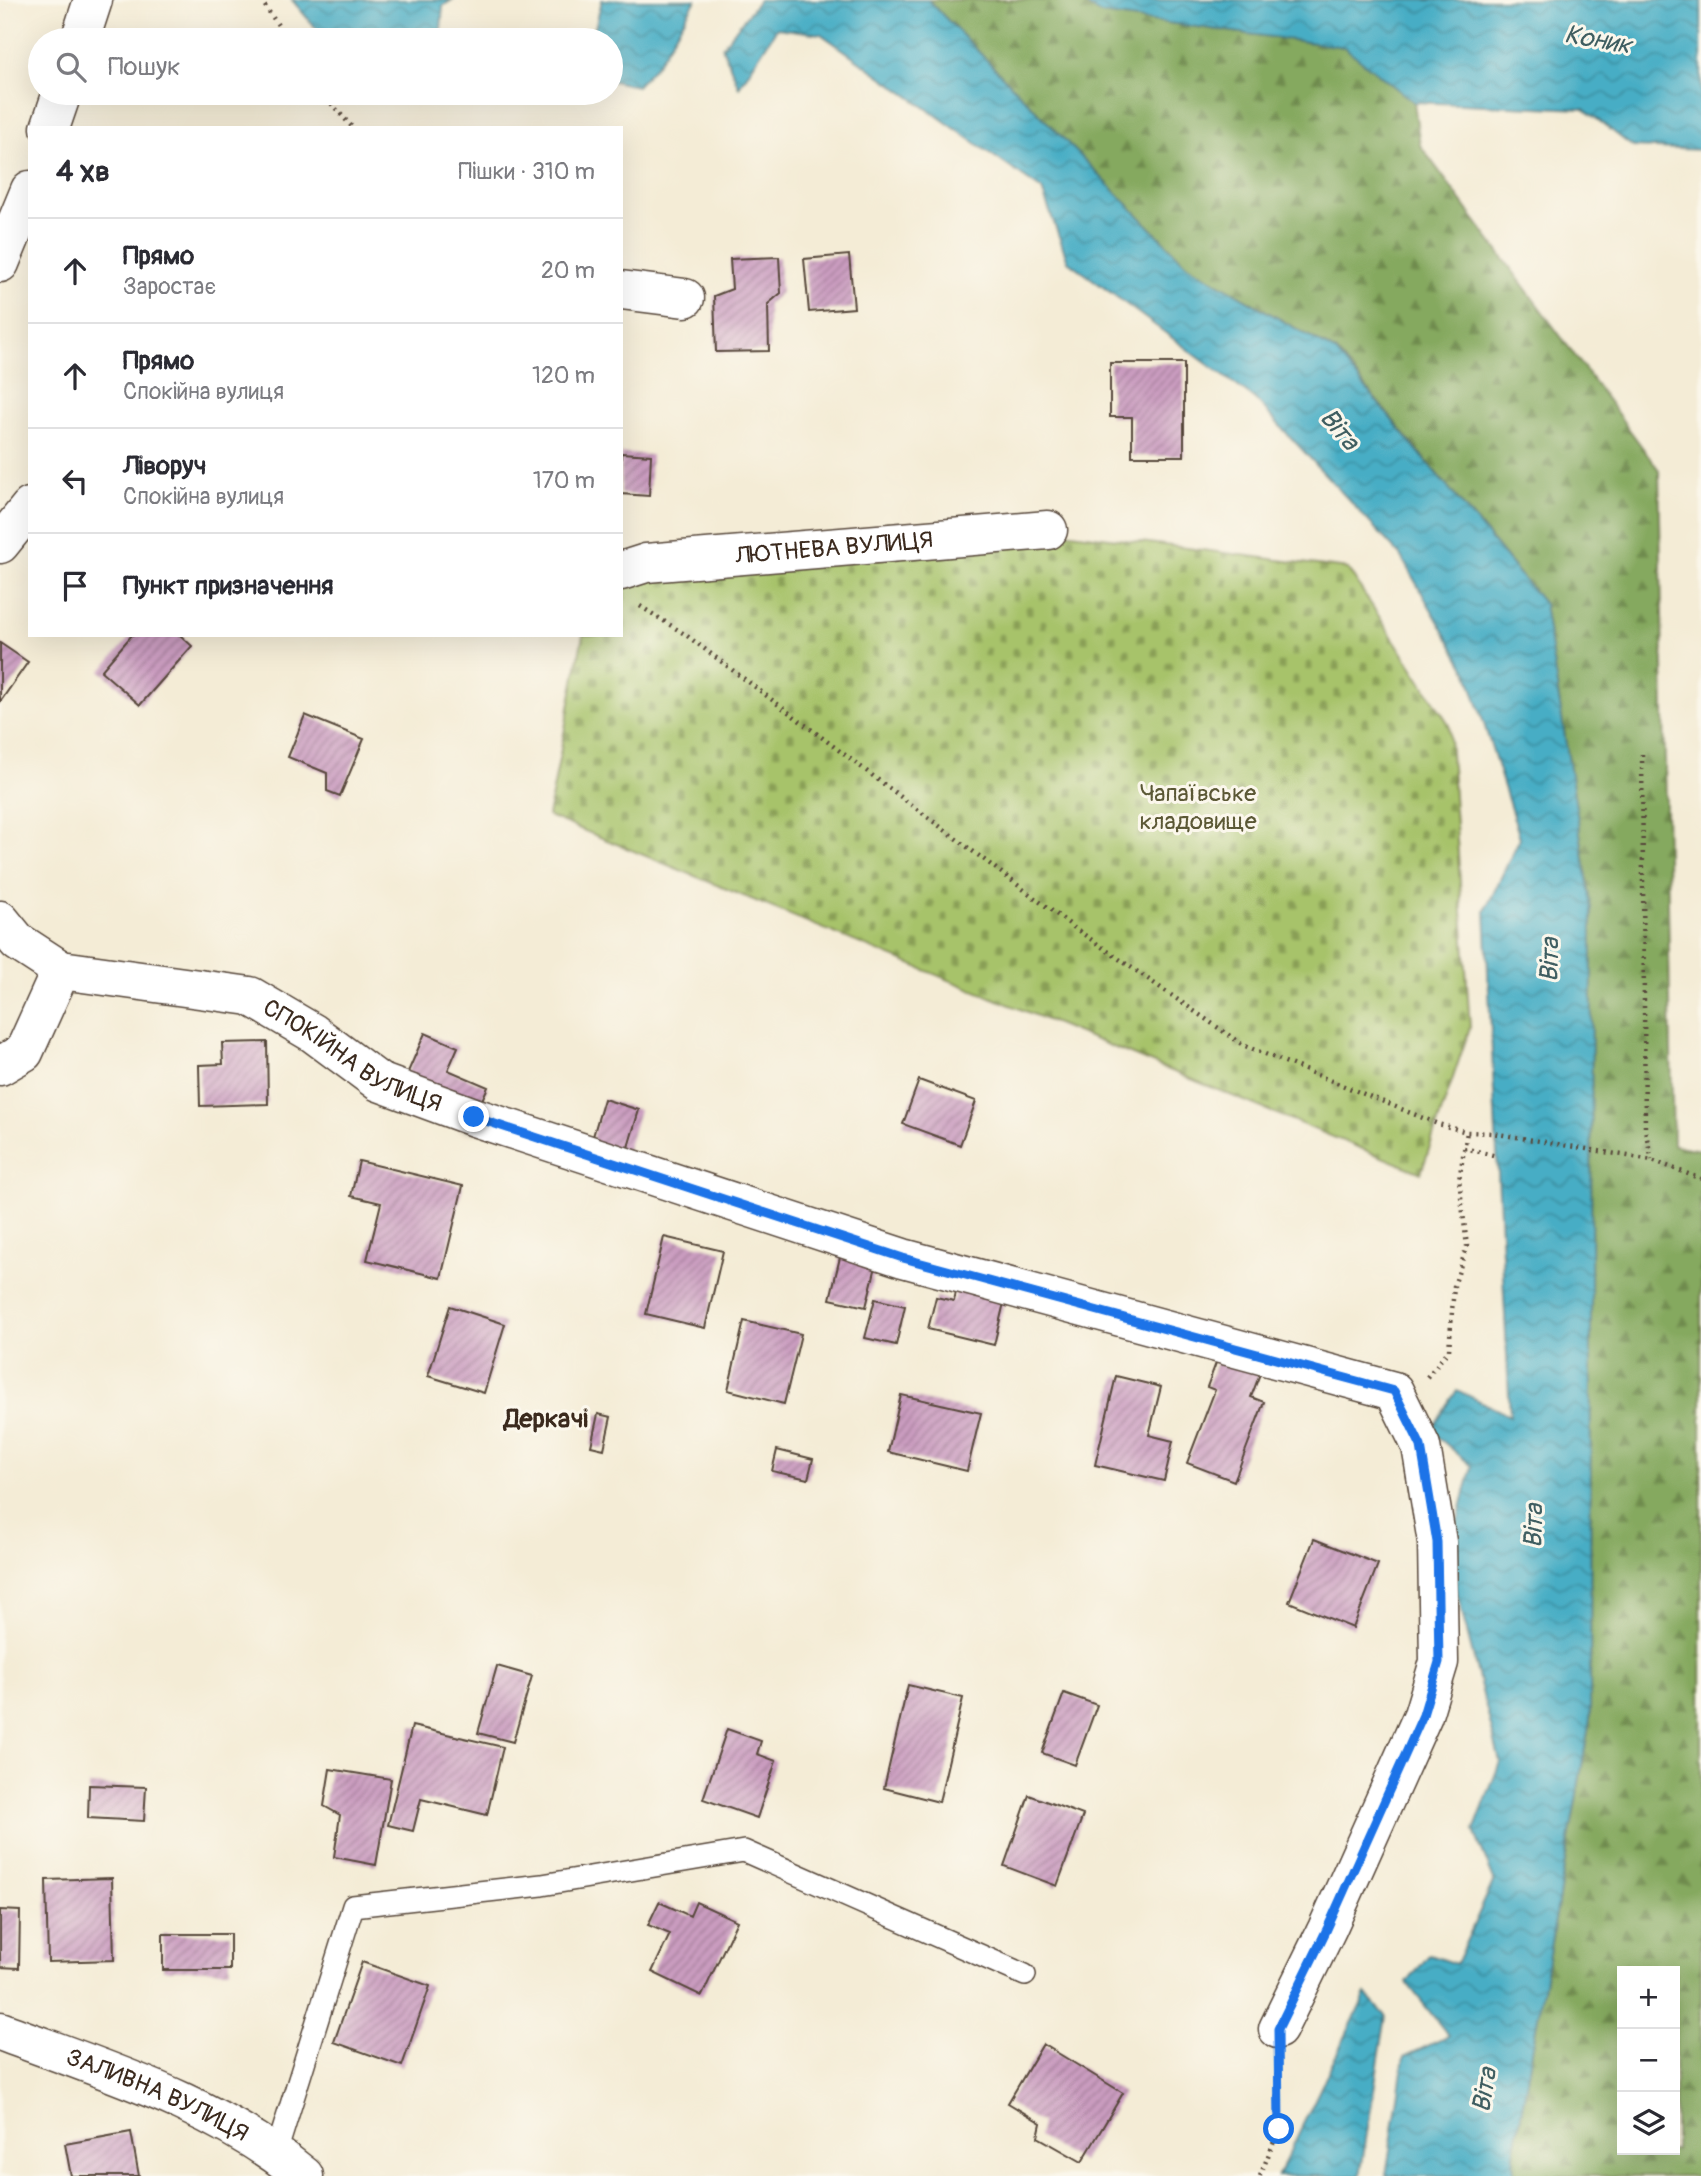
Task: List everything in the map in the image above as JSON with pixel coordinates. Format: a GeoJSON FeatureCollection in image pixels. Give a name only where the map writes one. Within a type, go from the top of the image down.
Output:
{"type":"FeatureCollection","features":[{"type":"Feature","properties":{"kind":"street"},"geometry":{"type":"LineString","coordinates":[[84,28],[93,0]]}},
{"type":"Feature","properties":{"kind":"street"},"geometry":{"type":"LineString","coordinates":[[51,126],[58,105]]}},
{"type":"Feature","properties":{"kind":"street"},"geometry":{"type":"LineString","coordinates":[[0,262],[28,195]]}},
{"type":"Feature","properties":{"kind":"street"},"geometry":{"type":"LineString","coordinates":[[623,289],[685,298]]}},
{"type":"Feature","properties":{"kind":"street"},"geometry":{"type":"LineString","coordinates":[[0,544],[28,510]]}},
{"type":"Feature","properties":{"kind":"street","name":"ЛЮТНЕВА ВУЛИЦЯ"},"geometry":{"type":"LineString","coordinates":[[627,586],[646,563],[1048,530]]}},
{"type":"Feature","properties":{"kind":"street","name":"СПОКІЙНА ВУЛИЦЯ"},"geometry":{"type":"LineString","coordinates":[[0,920],[18,942],[61,970],[250,996],[313,1033],[379,1082],[474,1117],[903,1258],[1394,1391]]}},
{"type":"Feature","properties":{"kind":"street"},"geometry":{"type":"LineString","coordinates":[[0,1066],[24,1052],[61,970]]}},
{"type":"Feature","properties":{"kind":"street"},"geometry":{"type":"LineString","coordinates":[[1278,2029],[1333,1916],[1423,1715],[1439,1662],[1437,1542],[1421,1446],[1394,1391]]}},
{"type":"Feature","properties":{"kind":"street","name":"ЗАЛИВНА ВУЛИЦЯ"},"geometry":{"type":"LineString","coordinates":[[0,2031],[168,2095],[290,2164]]}},
{"type":"Feature","properties":{"kind":"lane"},"geometry":{"type":"LineString","coordinates":[[290,2164],[354,1906],[542,1885],[744,1851],[1025,1975]]}},
{"type":"Feature","properties":{"kind":"path"},"geometry":{"type":"LineString","coordinates":[[261,0],[280,28]]}},
{"type":"Feature","properties":{"kind":"path"},"geometry":{"type":"LineString","coordinates":[[333,105],[351,126]]}},
{"type":"Feature","properties":{"kind":"path"},"geometry":{"type":"LineString","coordinates":[[627,586],[686,635],[1065,920],[1243,1045],[1438,1124],[1468,1132],[1492,1133],[1652,1160],[1701,1179]]}},
{"type":"Feature","properties":{"kind":"path"},"geometry":{"type":"LineString","coordinates":[[1642,754],[1645,1130],[1652,1160]]}},
{"type":"Feature","properties":{"kind":"path"},"geometry":{"type":"LineString","coordinates":[[1394,1391],[1429,1376],[1449,1350],[1454,1286],[1468,1246],[1459,1180],[1468,1132]]}},
{"type":"Feature","properties":{"kind":"path"},"geometry":{"type":"LineString","coordinates":[[1464,1148],[1497,1156]]}},
{"type":"Feature","properties":{"kind":"path"},"geometry":{"type":"LineString","coordinates":[[1260,2176],[1279,2129],[1278,2029]]}},
{"type":"Feature","properties":{"kind":"green space"},"geometry":{"type":"Polygon","coordinates":[[[928,0],[1078,0],[1102,14],[1345,47],[1414,102],[1420,145],[1659,470],[1673,1145],[1701,1150],[1701,2176],[1513,2176],[1514,2154],[1590,1720],[1592,909],[1544,604],[1337,352],[1187,265],[928,0]]]}},
{"type":"Feature","properties":{"kind":"green space","name":"Чапаївське кладовище"},"geometry":{"type":"Polygon","coordinates":[[[1048,530],[1348,569],[1449,724],[1470,1027],[1421,1173],[548,816],[583,637],[623,637],[623,571],[1048,530]]]}},
{"type":"Feature","properties":{"kind":"water"},"geometry":{"type":"Polygon","coordinates":[[[292,0],[452,0],[443,6],[441,28],[314,26],[292,0]]]}},
{"type":"Feature","properties":{"kind":"water"},"geometry":{"type":"Polygon","coordinates":[[[602,0],[696,0],[658,63],[637,86],[623,83],[623,28],[595,28],[602,0]]]}},
{"type":"Feature","properties":{"kind":"water","name":"Віта"},"geometry":{"type":"Polygon","coordinates":[[[759,0],[928,0],[1187,265],[1336,352],[1544,604],[1592,909],[1590,1720],[1514,2154],[1513,2176],[1386,2176],[1404,2057],[1449,2036],[1407,1983],[1429,1955],[1456,1964],[1494,1880],[1474,1831],[1500,1762],[1448,1557],[1472,1466],[1431,1431],[1457,1390],[1510,1416],[1485,911],[1520,838],[1468,673],[1400,555],[1255,399],[1068,261],[1042,190],[821,34],[777,28],[739,87],[722,47],[759,0]]]}},
{"type":"Feature","properties":{"kind":"water","name":"Коник"},"geometry":{"type":"Polygon","coordinates":[[[1078,0],[1701,0],[1701,150],[1633,147],[1584,109],[1414,102],[1344,47],[1101,14],[1078,0]]]}},
{"type":"Feature","properties":{"kind":"water"},"geometry":{"type":"Polygon","coordinates":[[[1366,1994],[1386,2016],[1360,2176],[1278,2176],[1366,1994]]]}},
{"type":"Feature","properties":{"kind":"building"},"geometry":{"type":"Polygon","coordinates":[[[849,255],[854,308],[809,312],[804,259],[849,255]]]}},
{"type":"Feature","properties":{"kind":"building"},"geometry":{"type":"Polygon","coordinates":[[[779,257],[781,293],[768,304],[769,351],[716,352],[714,296],[732,289],[730,259],[779,257]]]}},
{"type":"Feature","properties":{"kind":"building"},"geometry":{"type":"Polygon","coordinates":[[[1110,363],[1184,363],[1184,456],[1132,456],[1132,417],[1110,417],[1110,363]]]}},
{"type":"Feature","properties":{"kind":"building"},"geometry":{"type":"Polygon","coordinates":[[[623,453],[651,455],[649,496],[623,494],[623,453]]]}},
{"type":"Feature","properties":{"kind":"building"},"geometry":{"type":"Polygon","coordinates":[[[130,637],[182,637],[192,646],[140,705],[101,671],[130,637]]]}},
{"type":"Feature","properties":{"kind":"building"},"geometry":{"type":"Polygon","coordinates":[[[0,643],[28,662],[0,702],[0,643]]]}},
{"type":"Feature","properties":{"kind":"building"},"geometry":{"type":"Polygon","coordinates":[[[305,715],[364,739],[340,796],[327,791],[327,773],[288,757],[305,715]]]}},
{"type":"Feature","properties":{"kind":"building"},"geometry":{"type":"Polygon","coordinates":[[[425,1033],[458,1047],[448,1070],[488,1087],[476,1113],[404,1081],[425,1033]]]}},
{"type":"Feature","properties":{"kind":"building"},"geometry":{"type":"Polygon","coordinates":[[[267,1042],[268,1104],[200,1106],[199,1065],[223,1064],[222,1043],[267,1042]]]}},
{"type":"Feature","properties":{"kind":"building"},"geometry":{"type":"Polygon","coordinates":[[[919,1080],[976,1101],[960,1145],[903,1124],[919,1080]]]}},
{"type":"Feature","properties":{"kind":"building"},"geometry":{"type":"Polygon","coordinates":[[[604,1099],[639,1110],[624,1161],[589,1150],[604,1099]]]}},
{"type":"Feature","properties":{"kind":"building"},"geometry":{"type":"Polygon","coordinates":[[[359,1161],[463,1186],[441,1278],[367,1260],[381,1203],[351,1196],[359,1161]]]}},
{"type":"Feature","properties":{"kind":"building"},"geometry":{"type":"Polygon","coordinates":[[[664,1237],[723,1251],[705,1328],[646,1314],[664,1237]]]}},
{"type":"Feature","properties":{"kind":"building"},"geometry":{"type":"Polygon","coordinates":[[[842,1249],[878,1258],[866,1307],[830,1299],[842,1249]]]}},
{"type":"Feature","properties":{"kind":"building"},"geometry":{"type":"Polygon","coordinates":[[[959,1278],[1007,1290],[994,1345],[928,1329],[936,1297],[954,1301],[959,1278]]]}},
{"type":"Feature","properties":{"kind":"building"},"geometry":{"type":"Polygon","coordinates":[[[875,1299],[905,1306],[896,1345],[865,1338],[875,1299]]]}},
{"type":"Feature","properties":{"kind":"building"},"geometry":{"type":"Polygon","coordinates":[[[450,1306],[505,1324],[484,1393],[428,1376],[450,1306]]]}},
{"type":"Feature","properties":{"kind":"building"},"geometry":{"type":"Polygon","coordinates":[[[744,1321],[801,1334],[784,1404],[728,1390],[744,1321]]]}},
{"type":"Feature","properties":{"kind":"building"},"geometry":{"type":"Polygon","coordinates":[[[1219,1355],[1261,1371],[1251,1397],[1264,1402],[1234,1481],[1187,1463],[1215,1390],[1207,1387],[1219,1355]]]}},
{"type":"Feature","properties":{"kind":"building"},"geometry":{"type":"Polygon","coordinates":[[[1116,1376],[1161,1387],[1149,1435],[1173,1441],[1164,1481],[1095,1465],[1116,1376]]]}},
{"type":"Feature","properties":{"kind":"building"},"geometry":{"type":"Polygon","coordinates":[[[901,1395],[981,1413],[967,1471],[888,1452],[901,1395]]]}},
{"type":"Feature","properties":{"kind":"building"},"geometry":{"type":"Polygon","coordinates":[[[598,1414],[611,1417],[604,1449],[591,1446],[598,1414]]]}},
{"type":"Feature","properties":{"kind":"building"},"geometry":{"type":"Polygon","coordinates":[[[777,1450],[813,1459],[808,1479],[772,1471],[777,1450]]]}},
{"type":"Feature","properties":{"kind":"building"},"geometry":{"type":"Polygon","coordinates":[[[1314,1539],[1378,1564],[1353,1628],[1289,1602],[1314,1539]]]}},
{"type":"Feature","properties":{"kind":"building"},"geometry":{"type":"Polygon","coordinates":[[[497,1666],[532,1676],[513,1742],[478,1733],[497,1666]]]}},
{"type":"Feature","properties":{"kind":"building"},"geometry":{"type":"Polygon","coordinates":[[[908,1685],[963,1698],[939,1802],[884,1788],[908,1685]]]}},
{"type":"Feature","properties":{"kind":"building"},"geometry":{"type":"Polygon","coordinates":[[[1064,1693],[1097,1705],[1075,1765],[1042,1753],[1064,1693]]]}},
{"type":"Feature","properties":{"kind":"building"},"geometry":{"type":"Polygon","coordinates":[[[412,1726],[503,1747],[487,1815],[421,1799],[413,1831],[388,1825],[412,1726]]]}},
{"type":"Feature","properties":{"kind":"building"},"geometry":{"type":"Polygon","coordinates":[[[727,1729],[761,1741],[757,1754],[776,1761],[757,1818],[703,1799],[727,1729]]]}},
{"type":"Feature","properties":{"kind":"building"},"geometry":{"type":"Polygon","coordinates":[[[330,1769],[391,1779],[376,1865],[334,1857],[340,1815],[324,1806],[330,1769]]]}},
{"type":"Feature","properties":{"kind":"building"},"geometry":{"type":"Polygon","coordinates":[[[89,1785],[146,1787],[144,1821],[88,1818],[89,1785]]]}},
{"type":"Feature","properties":{"kind":"building"},"geometry":{"type":"Polygon","coordinates":[[[1029,1795],[1083,1815],[1057,1886],[1004,1866],[1029,1795]]]}},
{"type":"Feature","properties":{"kind":"building"},"geometry":{"type":"Polygon","coordinates":[[[112,1878],[114,1960],[48,1962],[46,1880],[112,1878]]]}},
{"type":"Feature","properties":{"kind":"building"},"geometry":{"type":"Polygon","coordinates":[[[659,1902],[690,1916],[696,1902],[737,1921],[702,1996],[652,1972],[670,1934],[648,1925],[659,1902]]]}},
{"type":"Feature","properties":{"kind":"building"},"geometry":{"type":"Polygon","coordinates":[[[0,1910],[20,1911],[19,1968],[0,1967],[0,1910]]]}},
{"type":"Feature","properties":{"kind":"building"},"geometry":{"type":"Polygon","coordinates":[[[163,1934],[230,1934],[230,1970],[163,1970],[163,1934]]]}},
{"type":"Feature","properties":{"kind":"building"},"geometry":{"type":"Polygon","coordinates":[[[362,1962],[430,1986],[402,2066],[334,2042],[362,1962]]]}},
{"type":"Feature","properties":{"kind":"building"},"geometry":{"type":"Polygon","coordinates":[[[1043,2044],[1123,2093],[1082,2162],[1038,2137],[1041,2123],[1008,2103],[1043,2044]]]}},
{"type":"Feature","properties":{"kind":"building"},"geometry":{"type":"Polygon","coordinates":[[[131,2132],[139,2176],[71,2176],[65,2144],[131,2132]]]}},
{"type":"Feature","properties":{"kind":"district","name":"Деркачі"},"geometry":{"type":"Point","coordinates":[546,1418]}},
{"type":"Feature","properties":{"kind":"route"},"geometry":{"type":"LineString","coordinates":[[474,1117],[903,1258],[1394,1391],[1421,1446],[1437,1542],[1439,1662],[1423,1715],[1327,1929],[1278,2029],[1279,2129]]}}]}
